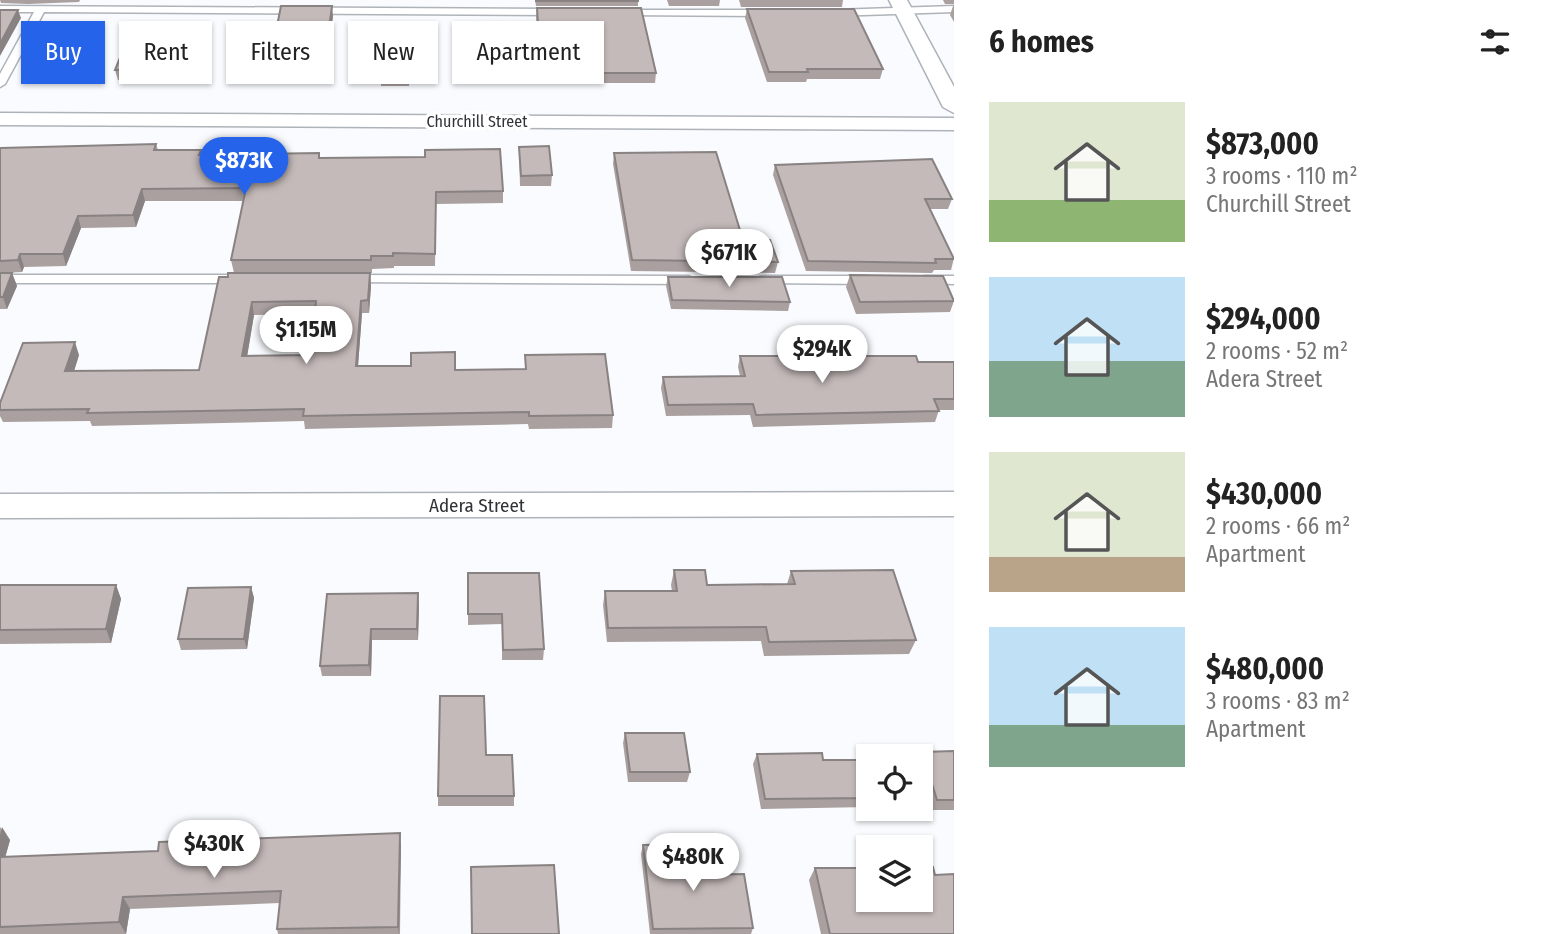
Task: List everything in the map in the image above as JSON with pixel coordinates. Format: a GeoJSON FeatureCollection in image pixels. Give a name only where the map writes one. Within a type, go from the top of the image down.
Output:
{"type":"FeatureCollection","features":[{"type":"Feature","properties":{"kind":"street"},"geometry":{"type":"LineString","coordinates":[[901,6],[954,107]]}},
{"type":"Feature","properties":{"kind":"street","name":"Churchill Street"},"geometry":{"type":"LineString","coordinates":[[0,119],[954,124]]}},
{"type":"Feature","properties":{"kind":"street","name":"Adera Street"},"geometry":{"type":"LineString","coordinates":[[0,506],[954,504]]}},
{"type":"Feature","properties":{"kind":"lane"},"geometry":{"type":"LineString","coordinates":[[828,13],[901,6],[954,9]]}},
{"type":"Feature","properties":{"kind":"lane"},"geometry":{"type":"LineString","coordinates":[[0,9],[566,12]]}},
{"type":"Feature","properties":{"kind":"lane"},"geometry":{"type":"LineString","coordinates":[[0,84],[41,9]]}},
{"type":"Feature","properties":{"kind":"lane"},"geometry":{"type":"LineString","coordinates":[[607,12],[772,13]]}},
{"type":"Feature","properties":{"kind":"lane"},"geometry":{"type":"LineString","coordinates":[[0,279],[249,279]]}},
{"type":"Feature","properties":{"kind":"lane"},"geometry":{"type":"LineString","coordinates":[[332,279],[705,279]]}},
{"type":"Feature","properties":{"kind":"lane"},"geometry":{"type":"LineString","coordinates":[[747,280],[885,280]]}},
{"type":"Feature","properties":{"kind":"lane"},"geometry":{"type":"LineString","coordinates":[[912,280],[954,280]]}},
{"type":"Feature","properties":{"kind":"building"},"geometry":{"type":"Polygon","coordinates":[[[638,0],[638,1],[536,1],[638,0]]]}},
{"type":"Feature","properties":{"kind":"building"},"geometry":{"type":"Polygon","coordinates":[[[281,6],[332,6],[330,21],[278,21],[281,6]]]}},
{"type":"Feature","properties":{"kind":"building"},"geometry":{"type":"Polygon","coordinates":[[[537,8],[641,8],[656,73],[604,73],[604,21],[538,21],[537,8]]]}},
{"type":"Feature","properties":{"kind":"building"},"geometry":{"type":"Polygon","coordinates":[[[747,9],[854,9],[883,69],[769,72],[747,9]]]}},
{"type":"Feature","properties":{"kind":"building"},"geometry":{"type":"Polygon","coordinates":[[[0,10],[18,10],[0,44],[0,10]]]}},
{"type":"Feature","properties":{"kind":"building"},"geometry":{"type":"Polygon","coordinates":[[[156,144],[154,150],[201,150],[199,155],[319,153],[319,158],[425,157],[425,150],[500,149],[503,191],[436,192],[435,254],[393,253],[393,256],[371,256],[371,260],[231,260],[246,188],[142,189],[133,215],[78,216],[63,254],[20,254],[18,260],[0,261],[0,148],[156,144]]]}},
{"type":"Feature","properties":{"kind":"building"},"geometry":{"type":"Polygon","coordinates":[[[549,146],[552,175],[521,176],[519,147],[549,146]]]}},
{"type":"Feature","properties":{"kind":"building"},"geometry":{"type":"Polygon","coordinates":[[[716,152],[743,240],[770,240],[778,262],[632,260],[614,153],[716,152]]]}},
{"type":"Feature","properties":{"kind":"building"},"geometry":{"type":"Polygon","coordinates":[[[932,159],[952,199],[925,199],[954,259],[935,259],[936,263],[808,261],[775,165],[932,159]]]}},
{"type":"Feature","properties":{"kind":"building"},"geometry":{"type":"Polygon","coordinates":[[[0,273],[12,273],[3,297],[0,297],[0,273]]]}},
{"type":"Feature","properties":{"kind":"building"},"geometry":{"type":"Polygon","coordinates":[[[228,273],[370,273],[368,300],[361,301],[356,366],[411,366],[411,353],[455,352],[455,370],[526,369],[525,355],[605,354],[613,415],[529,416],[529,412],[303,416],[304,409],[87,413],[89,409],[0,410],[0,403],[23,343],[75,342],[65,371],[199,370],[219,277],[228,277],[228,273]],[[316,301],[252,302],[242,356],[310,355],[316,301]]]}},
{"type":"Feature","properties":{"kind":"building"},"geometry":{"type":"Polygon","coordinates":[[[850,275],[943,276],[954,301],[860,302],[850,275]]]}},
{"type":"Feature","properties":{"kind":"building"},"geometry":{"type":"Polygon","coordinates":[[[668,277],[782,277],[790,302],[672,300],[668,277]]]}},
{"type":"Feature","properties":{"kind":"building"},"geometry":{"type":"Polygon","coordinates":[[[740,356],[916,356],[918,362],[954,362],[954,399],[934,399],[939,411],[756,415],[753,404],[668,405],[663,377],[745,376],[740,356]]]}},
{"type":"Feature","properties":{"kind":"building"},"geometry":{"type":"Polygon","coordinates":[[[674,570],[705,570],[707,585],[795,584],[791,571],[893,570],[916,640],[769,642],[766,627],[608,628],[605,591],[677,591],[674,570]]]}},
{"type":"Feature","properties":{"kind":"building"},"geometry":{"type":"Polygon","coordinates":[[[468,573],[539,573],[544,649],[503,650],[502,614],[468,614],[468,573]]]}},
{"type":"Feature","properties":{"kind":"building"},"geometry":{"type":"Polygon","coordinates":[[[0,585],[116,585],[106,629],[0,630],[0,585]]]}},
{"type":"Feature","properties":{"kind":"building"},"geometry":{"type":"Polygon","coordinates":[[[251,587],[244,639],[178,639],[188,588],[251,587]]]}},
{"type":"Feature","properties":{"kind":"building"},"geometry":{"type":"Polygon","coordinates":[[[418,593],[417,629],[371,629],[369,665],[320,666],[327,594],[418,593]]]}},
{"type":"Feature","properties":{"kind":"building"},"geometry":{"type":"Polygon","coordinates":[[[440,696],[484,696],[486,755],[512,755],[514,796],[438,796],[440,696]]]}},
{"type":"Feature","properties":{"kind":"building"},"geometry":{"type":"Polygon","coordinates":[[[625,733],[684,733],[690,772],[630,772],[625,733]]]}},
{"type":"Feature","properties":{"kind":"building"},"geometry":{"type":"Polygon","coordinates":[[[954,751],[954,800],[937,800],[933,787],[933,752],[954,751]]]}},
{"type":"Feature","properties":{"kind":"building"},"geometry":{"type":"Polygon","coordinates":[[[822,753],[823,760],[856,760],[856,798],[765,799],[757,754],[822,753]]]}},
{"type":"Feature","properties":{"kind":"building"},"geometry":{"type":"Polygon","coordinates":[[[400,833],[398,927],[277,929],[281,891],[123,897],[119,922],[0,927],[0,857],[158,851],[159,842],[400,833]]]}},
{"type":"Feature","properties":{"kind":"building"},"geometry":{"type":"Polygon","coordinates":[[[686,844],[690,875],[744,874],[753,928],[653,929],[643,845],[686,844]]]}},
{"type":"Feature","properties":{"kind":"building"},"geometry":{"type":"Polygon","coordinates":[[[554,865],[559,934],[472,934],[471,867],[554,865]]]}},
{"type":"Feature","properties":{"kind":"building"},"geometry":{"type":"Polygon","coordinates":[[[933,867],[935,875],[954,874],[954,934],[830,934],[815,868],[856,868],[856,912],[933,912],[933,867]]]}}]}
